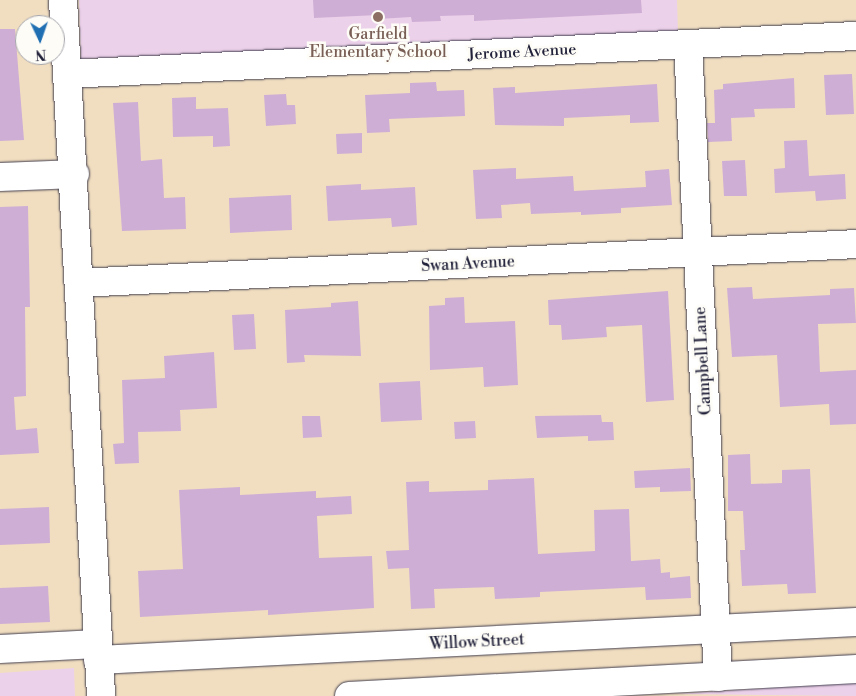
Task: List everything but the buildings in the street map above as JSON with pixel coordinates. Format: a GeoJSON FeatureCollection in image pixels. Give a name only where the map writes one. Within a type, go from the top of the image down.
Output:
{"type":"FeatureCollection","features":[{"type":"Feature","properties":{"kind":"street"},"geometry":{"type":"LineString","coordinates":[[63,0],[75,174],[97,652],[101,696]]}},
{"type":"Feature","properties":{"kind":"street","name":"Jerome Avenue"},"geometry":{"type":"LineString","coordinates":[[67,74],[856,36]]}},
{"type":"Feature","properties":{"kind":"street","name":"Campbell Lane"},"geometry":{"type":"LineString","coordinates":[[688,44],[718,677]]}},
{"type":"Feature","properties":{"kind":"street"},"geometry":{"type":"LineString","coordinates":[[0,177],[75,174]]}},
{"type":"Feature","properties":{"kind":"street","name":"Swan Avenue"},"geometry":{"type":"LineString","coordinates":[[79,283],[856,244]]}},
{"type":"Feature","properties":{"kind":"street","name":"Willow Street"},"geometry":{"type":"LineString","coordinates":[[0,649],[97,652],[716,631],[856,622]]}},
{"type":"Feature","properties":{"kind":"street"},"geometry":{"type":"LineString","coordinates":[[349,696],[856,670]]}},
{"type":"Feature","properties":{"kind":"shaded area","name":"Garfield Elementary School"},"geometry":{"type":"Polygon","coordinates":[[[79,0],[677,0],[678,33],[81,59],[79,0]]]}},
{"type":"Feature","properties":{"kind":"shaded area"},"geometry":{"type":"Polygon","coordinates":[[[74,668],[75,696],[0,696],[0,673],[74,668]]]}},
{"type":"Feature","properties":{"kind":"shaded area"},"geometry":{"type":"Polygon","coordinates":[[[856,682],[856,696],[676,694],[856,682]]]}},
{"type":"Feature","properties":{"kind":"place","name":"Garfield Elementary School"},"geometry":{"type":"Point","coordinates":[378,17]}}]}
